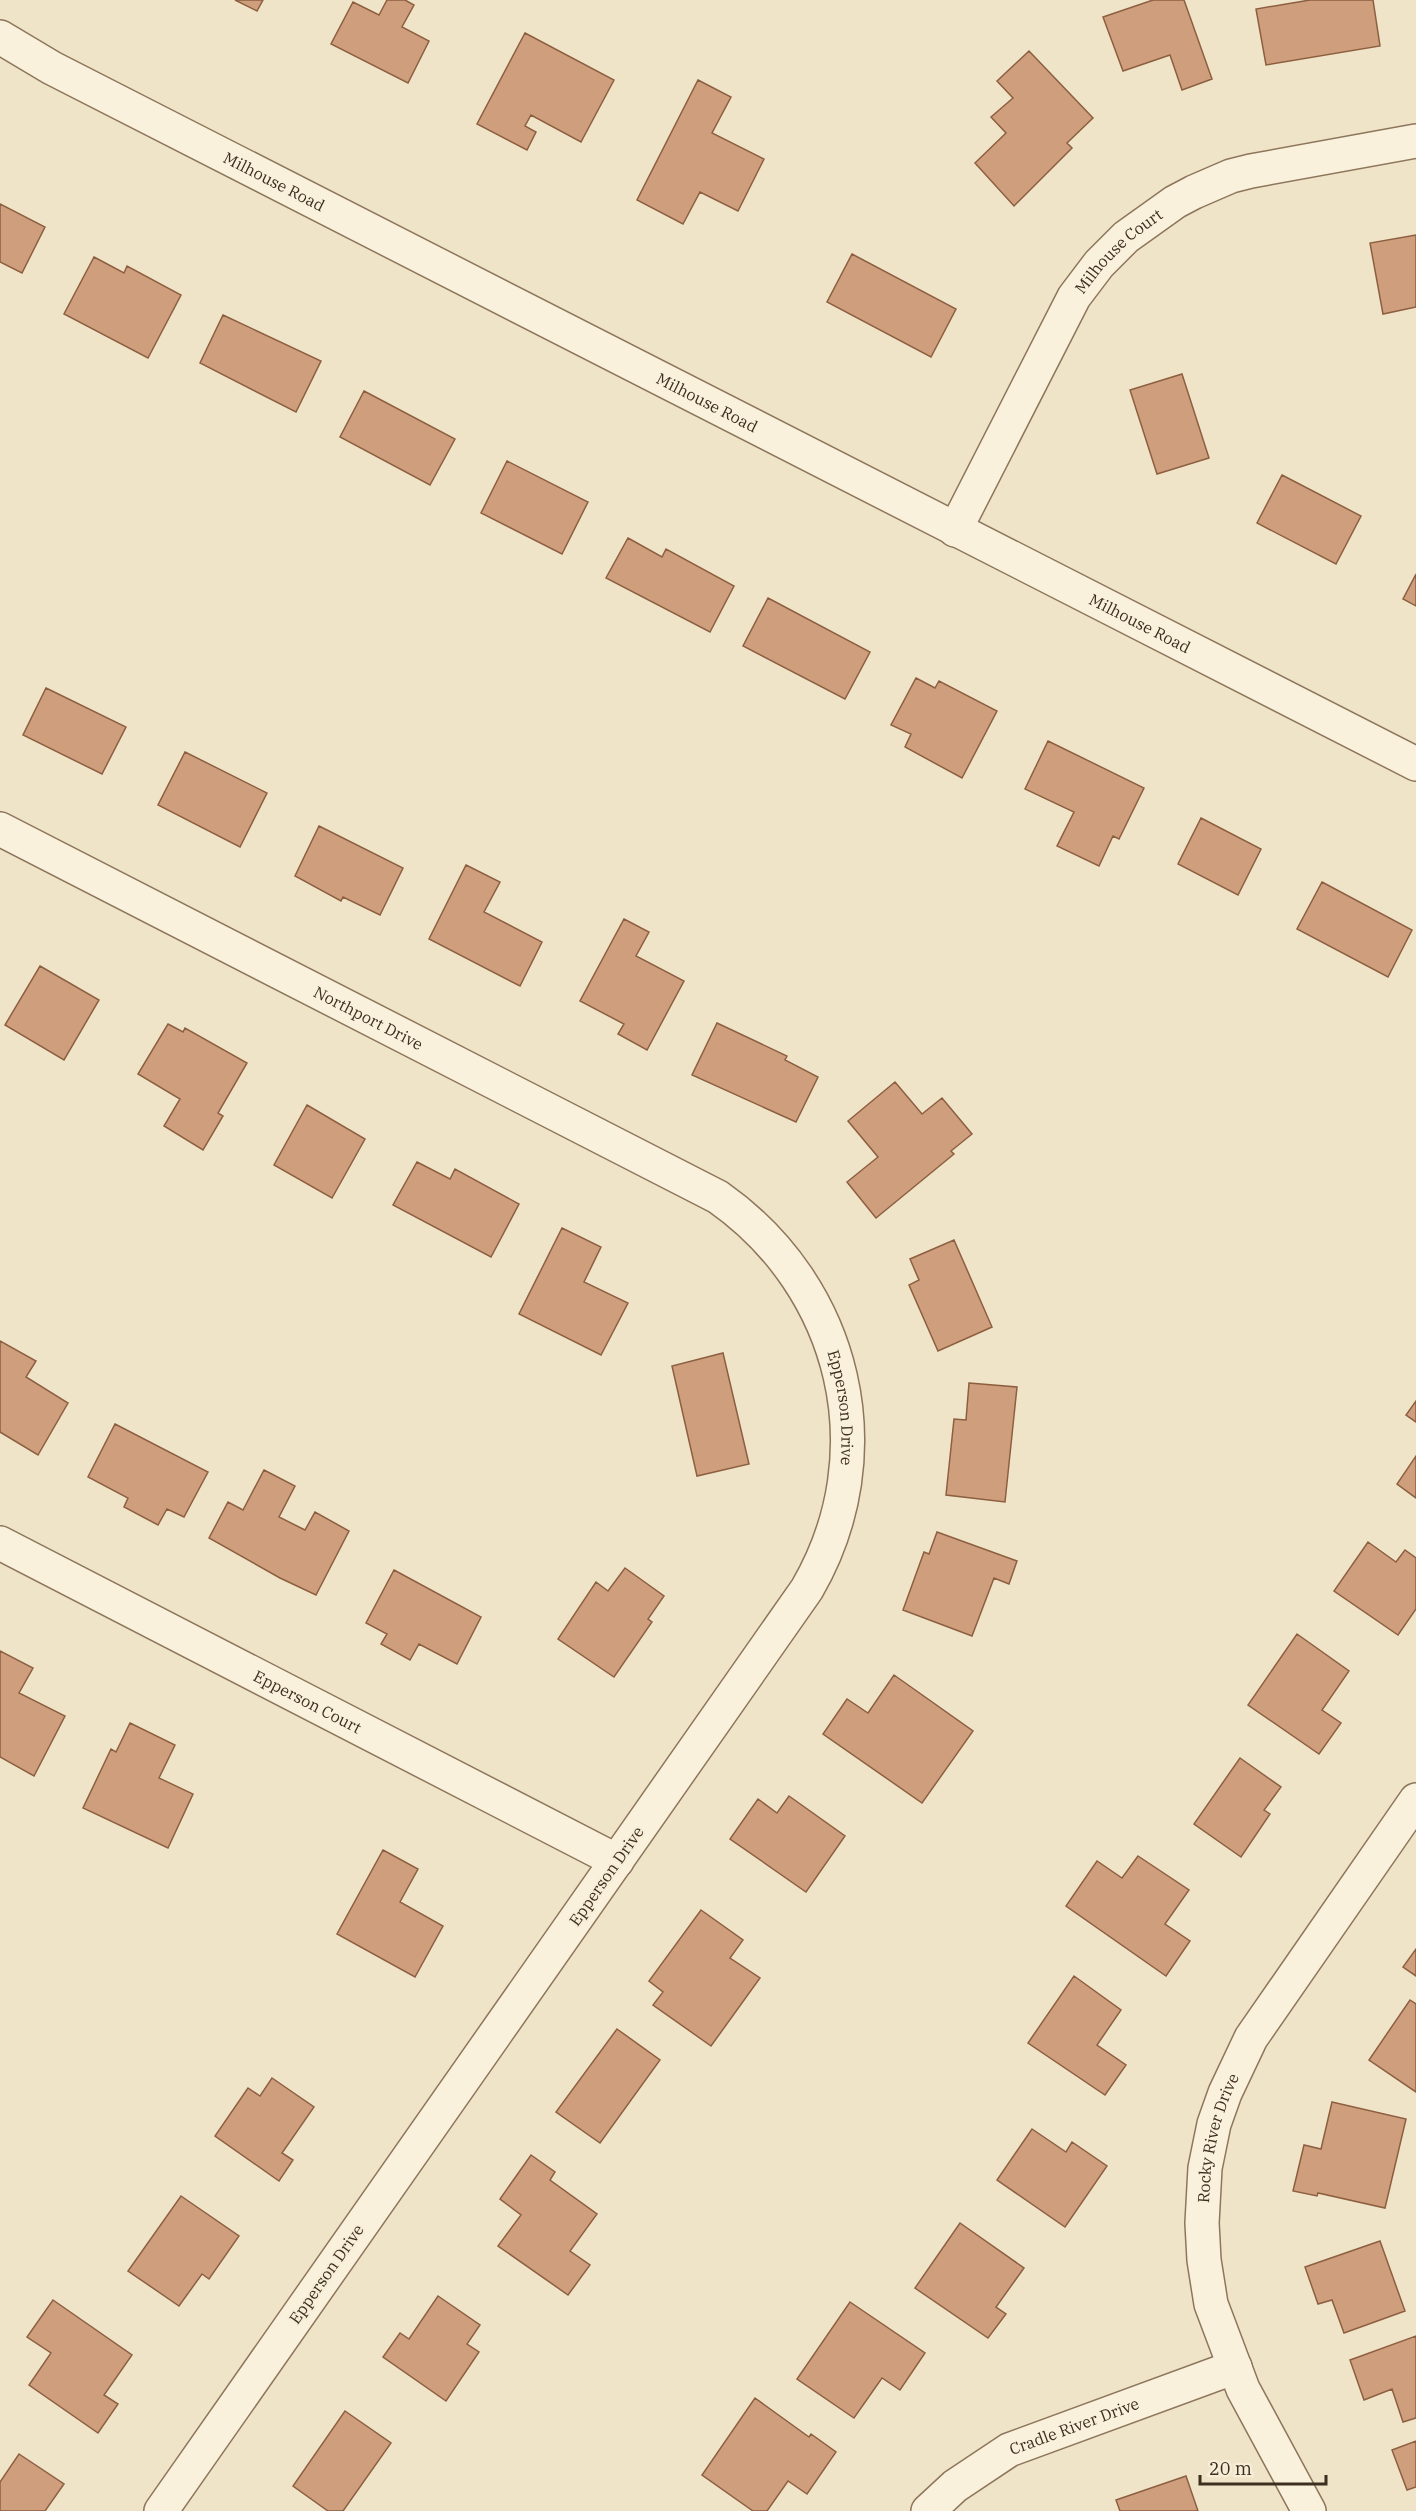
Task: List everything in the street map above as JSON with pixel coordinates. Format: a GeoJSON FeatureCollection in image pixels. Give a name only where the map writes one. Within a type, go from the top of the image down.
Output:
{"type":"FeatureCollection","features":[{"type":"Feature","properties":{"kind":"street","name":"Milhouse Road"},"geometry":{"type":"LineString","coordinates":[[0,37],[52,68],[1416,764]]}},
{"type":"Feature","properties":{"kind":"street","name":"Milhouse Court"},"geometry":{"type":"LineString","coordinates":[[955,530],[1070,305],[1087,279],[1126,237],[1175,202],[1231,176],[1416,141]]}},
{"type":"Feature","properties":{"kind":"street","name":"Northport Drive"},"geometry":{"type":"LineString","coordinates":[[0,829],[690,1181],[734,1209]]}},
{"type":"Feature","properties":{"kind":"street","name":"Epperson Drive"},"geometry":{"type":"LineString","coordinates":[[161,2511],[807,1589],[825,1556],[843,1499],[848,1460],[846,1401],[832,1344],[807,1291],[772,1243],[734,1209]]}},
{"type":"Feature","properties":{"kind":"street","name":"Epperson Court"},"geometry":{"type":"LineString","coordinates":[[0,1543],[617,1861]]}},
{"type":"Feature","properties":{"kind":"street","name":"Rocky River Drive"},"geometry":{"type":"LineString","coordinates":[[1309,2511],[1243,2389],[1211,2304],[1204,2260],[1202,2223],[1205,2168],[1214,2124],[1227,2087],[1251,2038],[1416,1800]]}},
{"type":"Feature","properties":{"kind":"street","name":"Cradle River Drive"},"geometry":{"type":"LineString","coordinates":[[928,2511],[955,2486],[1009,2450],[1235,2367]]}},
{"type":"Feature","properties":{"kind":"building"},"geometry":{"type":"Polygon","coordinates":[[[235,0],[263,0],[257,11],[235,0]]]}},
{"type":"Feature","properties":{"kind":"building"},"geometry":{"type":"Polygon","coordinates":[[[387,0],[405,0],[414,5],[402,27],[429,41],[408,83],[331,44],[353,2],[379,15],[387,0]]]}},
{"type":"Feature","properties":{"kind":"building"},"geometry":{"type":"Polygon","coordinates":[[[1153,0],[1184,0],[1212,79],[1182,90],[1170,55],[1123,71],[1103,17],[1153,0]]]}},
{"type":"Feature","properties":{"kind":"building"},"geometry":{"type":"Polygon","coordinates":[[[1310,0],[1373,0],[1380,46],[1266,65],[1256,9],[1310,0]]]}},
{"type":"Feature","properties":{"kind":"building"},"geometry":{"type":"Polygon","coordinates":[[[525,33],[614,80],[581,142],[531,115],[525,126],[536,132],[527,150],[477,124],[525,33]]]}},
{"type":"Feature","properties":{"kind":"building"},"geometry":{"type":"Polygon","coordinates":[[[1029,51],[1093,118],[1067,143],[1072,148],[1014,206],[975,163],[1006,133],[991,117],[1013,98],[997,81],[1029,51]]]}},
{"type":"Feature","properties":{"kind":"building"},"geometry":{"type":"Polygon","coordinates":[[[698,80],[731,97],[712,133],[764,159],[738,211],[700,192],[683,224],[637,200],[698,80]]]}},
{"type":"Feature","properties":{"kind":"building"},"geometry":{"type":"Polygon","coordinates":[[[0,204],[45,227],[22,273],[0,262],[0,204]]]}},
{"type":"Feature","properties":{"kind":"building"},"geometry":{"type":"Polygon","coordinates":[[[1416,235],[1416,307],[1383,314],[1370,243],[1416,235]]]}},
{"type":"Feature","properties":{"kind":"building"},"geometry":{"type":"Polygon","coordinates":[[[852,254],[956,309],[931,357],[827,302],[852,254]]]}},
{"type":"Feature","properties":{"kind":"building"},"geometry":{"type":"Polygon","coordinates":[[[94,257],[124,273],[127,266],[181,295],[148,358],[64,314],[94,257]]]}},
{"type":"Feature","properties":{"kind":"building"},"geometry":{"type":"Polygon","coordinates":[[[223,315],[321,361],[296,412],[200,363],[223,315]]]}},
{"type":"Feature","properties":{"kind":"building"},"geometry":{"type":"Polygon","coordinates":[[[1182,374],[1209,458],[1157,474],[1130,390],[1182,374]]]}},
{"type":"Feature","properties":{"kind":"building"},"geometry":{"type":"Polygon","coordinates":[[[364,391],[455,439],[430,485],[340,437],[364,391]]]}},
{"type":"Feature","properties":{"kind":"building"},"geometry":{"type":"Polygon","coordinates":[[[507,461],[588,502],[562,554],[481,513],[507,461]]]}},
{"type":"Feature","properties":{"kind":"building"},"geometry":{"type":"Polygon","coordinates":[[[1282,475],[1361,516],[1336,564],[1257,523],[1282,475]]]}},
{"type":"Feature","properties":{"kind":"building"},"geometry":{"type":"Polygon","coordinates":[[[628,538],[662,557],[666,549],[734,586],[710,632],[606,578],[628,538]]]}},
{"type":"Feature","properties":{"kind":"building"},"geometry":{"type":"Polygon","coordinates":[[[1416,574],[1416,606],[1403,599],[1416,574]]]}},
{"type":"Feature","properties":{"kind":"building"},"geometry":{"type":"Polygon","coordinates":[[[768,598],[870,652],[845,699],[743,646],[768,598]]]}},
{"type":"Feature","properties":{"kind":"building"},"geometry":{"type":"Polygon","coordinates":[[[916,678],[935,688],[939,681],[997,711],[962,778],[905,747],[911,734],[891,725],[916,678]]]}},
{"type":"Feature","properties":{"kind":"building"},"geometry":{"type":"Polygon","coordinates":[[[46,688],[126,727],[102,774],[23,735],[46,688]]]}},
{"type":"Feature","properties":{"kind":"building"},"geometry":{"type":"Polygon","coordinates":[[[1048,741],[1144,788],[1119,839],[1113,836],[1099,866],[1057,846],[1074,812],[1025,789],[1048,741]]]}},
{"type":"Feature","properties":{"kind":"building"},"geometry":{"type":"Polygon","coordinates":[[[185,752],[267,793],[240,847],[158,805],[185,752]]]}},
{"type":"Feature","properties":{"kind":"building"},"geometry":{"type":"Polygon","coordinates":[[[1201,818],[1261,849],[1238,895],[1178,864],[1201,818]]]}},
{"type":"Feature","properties":{"kind":"building"},"geometry":{"type":"Polygon","coordinates":[[[319,826],[403,868],[380,915],[343,897],[341,901],[295,876],[319,826]]]}},
{"type":"Feature","properties":{"kind":"building"},"geometry":{"type":"Polygon","coordinates":[[[466,865],[500,882],[484,912],[542,942],[520,986],[429,939],[466,865]]]}},
{"type":"Feature","properties":{"kind":"building"},"geometry":{"type":"Polygon","coordinates":[[[1322,882],[1412,930],[1388,977],[1297,929],[1322,882]]]}},
{"type":"Feature","properties":{"kind":"building"},"geometry":{"type":"Polygon","coordinates":[[[624,919],[649,932],[636,956],[684,981],[647,1050],[618,1034],[624,1024],[580,1001],[624,919]]]}},
{"type":"Feature","properties":{"kind":"building"},"geometry":{"type":"Polygon","coordinates":[[[40,966],[99,1000],[64,1060],[5,1025],[40,966]]]}},
{"type":"Feature","properties":{"kind":"building"},"geometry":{"type":"Polygon","coordinates":[[[717,1023],[787,1056],[785,1060],[818,1077],[796,1122],[692,1075],[717,1023]]]}},
{"type":"Feature","properties":{"kind":"building"},"geometry":{"type":"Polygon","coordinates":[[[168,1024],[183,1032],[185,1028],[247,1063],[218,1113],[223,1116],[203,1150],[164,1126],[180,1099],[138,1074],[168,1024]]]}},
{"type":"Feature","properties":{"kind":"building"},"geometry":{"type":"Polygon","coordinates":[[[895,1082],[922,1114],[942,1098],[972,1134],[951,1151],[954,1154],[876,1218],[847,1182],[878,1157],[848,1121],[895,1082]]]}},
{"type":"Feature","properties":{"kind":"building"},"geometry":{"type":"Polygon","coordinates":[[[307,1105],[365,1139],[332,1198],[274,1165],[307,1105]]]}},
{"type":"Feature","properties":{"kind":"building"},"geometry":{"type":"Polygon","coordinates":[[[417,1162],[450,1179],[455,1169],[519,1204],[491,1257],[393,1205],[417,1162]]]}},
{"type":"Feature","properties":{"kind":"building"},"geometry":{"type":"Polygon","coordinates":[[[562,1228],[601,1247],[584,1282],[628,1303],[601,1355],[519,1314],[562,1228]]]}},
{"type":"Feature","properties":{"kind":"building"},"geometry":{"type":"Polygon","coordinates":[[[954,1240],[992,1327],[938,1351],[909,1285],[919,1280],[910,1259],[954,1240]]]}},
{"type":"Feature","properties":{"kind":"building"},"geometry":{"type":"Polygon","coordinates":[[[0,1341],[36,1361],[26,1377],[68,1403],[38,1455],[0,1432],[0,1341]]]}},
{"type":"Feature","properties":{"kind":"building"},"geometry":{"type":"Polygon","coordinates":[[[723,1353],[749,1464],[697,1476],[672,1366],[723,1353]]]}},
{"type":"Feature","properties":{"kind":"building"},"geometry":{"type":"Polygon","coordinates":[[[969,1383],[1017,1387],[1005,1502],[946,1495],[954,1419],[966,1420],[969,1383]]]}},
{"type":"Feature","properties":{"kind":"building"},"geometry":{"type":"Polygon","coordinates":[[[1416,1401],[1416,1422],[1406,1415],[1416,1401]]]}},
{"type":"Feature","properties":{"kind":"building"},"geometry":{"type":"Polygon","coordinates":[[[115,1424],[208,1472],[184,1517],[167,1509],[158,1525],[124,1507],[128,1498],[88,1477],[115,1424]]]}},
{"type":"Feature","properties":{"kind":"building"},"geometry":{"type":"Polygon","coordinates":[[[1416,1456],[1416,1498],[1397,1484],[1416,1456]]]}},
{"type":"Feature","properties":{"kind":"building"},"geometry":{"type":"Polygon","coordinates":[[[264,1470],[295,1486],[279,1517],[305,1530],[315,1512],[349,1531],[316,1595],[280,1578],[209,1538],[228,1502],[243,1510],[264,1470]]]}},
{"type":"Feature","properties":{"kind":"building"},"geometry":{"type":"Polygon","coordinates":[[[937,1532],[1017,1561],[1009,1584],[994,1578],[972,1636],[903,1610],[924,1552],[929,1554],[937,1532]]]}},
{"type":"Feature","properties":{"kind":"building"},"geometry":{"type":"Polygon","coordinates":[[[1368,1542],[1396,1562],[1405,1550],[1416,1558],[1416,1609],[1398,1635],[1334,1591],[1368,1542]]]}},
{"type":"Feature","properties":{"kind":"building"},"geometry":{"type":"Polygon","coordinates":[[[625,1568],[664,1596],[648,1619],[652,1622],[614,1677],[558,1639],[596,1582],[608,1591],[625,1568]]]}},
{"type":"Feature","properties":{"kind":"building"},"geometry":{"type":"Polygon","coordinates":[[[394,1570],[481,1617],[457,1664],[419,1644],[410,1660],[381,1644],[387,1634],[366,1623],[394,1570]]]}},
{"type":"Feature","properties":{"kind":"building"},"geometry":{"type":"Polygon","coordinates":[[[1297,1634],[1349,1671],[1322,1710],[1341,1723],[1319,1754],[1248,1705],[1297,1634]]]}},
{"type":"Feature","properties":{"kind":"building"},"geometry":{"type":"Polygon","coordinates":[[[0,1651],[33,1668],[19,1693],[65,1716],[34,1776],[0,1757],[0,1651]]]}},
{"type":"Feature","properties":{"kind":"building"},"geometry":{"type":"Polygon","coordinates":[[[894,1675],[973,1731],[922,1803],[823,1734],[847,1699],[868,1713],[894,1675]]]}},
{"type":"Feature","properties":{"kind":"building"},"geometry":{"type":"Polygon","coordinates":[[[130,1723],[175,1745],[159,1778],[193,1794],[168,1848],[83,1808],[111,1749],[116,1752],[130,1723]]]}},
{"type":"Feature","properties":{"kind":"building"},"geometry":{"type":"Polygon","coordinates":[[[1240,1758],[1281,1787],[1264,1810],[1270,1814],[1241,1857],[1194,1824],[1240,1758]]]}},
{"type":"Feature","properties":{"kind":"building"},"geometry":{"type":"Polygon","coordinates":[[[789,1796],[845,1836],[806,1892],[730,1839],[758,1799],[777,1813],[789,1796]]]}},
{"type":"Feature","properties":{"kind":"building"},"geometry":{"type":"Polygon","coordinates":[[[383,1850],[418,1869],[400,1902],[443,1926],[415,1977],[337,1934],[383,1850]]]}},
{"type":"Feature","properties":{"kind":"building"},"geometry":{"type":"Polygon","coordinates":[[[1138,1856],[1189,1890],[1165,1924],[1190,1941],[1166,1976],[1066,1906],[1097,1861],[1122,1878],[1138,1856]]]}},
{"type":"Feature","properties":{"kind":"building"},"geometry":{"type":"Polygon","coordinates":[[[701,1910],[743,1940],[730,1958],[760,1978],[711,2046],[653,2005],[663,1992],[649,1981],[701,1910]]]}},
{"type":"Feature","properties":{"kind":"building"},"geometry":{"type":"Polygon","coordinates":[[[1416,1949],[1416,1976],[1403,1967],[1416,1949]]]}},
{"type":"Feature","properties":{"kind":"building"},"geometry":{"type":"Polygon","coordinates":[[[1074,1976],[1121,2010],[1097,2045],[1126,2065],[1105,2095],[1028,2043],[1074,1976]]]}},
{"type":"Feature","properties":{"kind":"building"},"geometry":{"type":"Polygon","coordinates":[[[1410,2000],[1416,2004],[1416,2092],[1369,2060],[1410,2000]]]}},
{"type":"Feature","properties":{"kind":"building"},"geometry":{"type":"Polygon","coordinates":[[[617,2029],[660,2060],[600,2143],[556,2112],[617,2029]]]}},
{"type":"Feature","properties":{"kind":"building"},"geometry":{"type":"Polygon","coordinates":[[[272,2078],[314,2107],[282,2153],[293,2160],[279,2181],[215,2136],[248,2088],[260,2096],[272,2078]]]}},
{"type":"Feature","properties":{"kind":"building"},"geometry":{"type":"Polygon","coordinates":[[[1332,2102],[1406,2119],[1385,2208],[1318,2193],[1317,2196],[1293,2191],[1304,2145],[1321,2149],[1332,2102]]]}},
{"type":"Feature","properties":{"kind":"building"},"geometry":{"type":"Polygon","coordinates":[[[1032,2129],[1066,2152],[1072,2142],[1107,2166],[1065,2227],[997,2180],[1032,2129]]]}},
{"type":"Feature","properties":{"kind":"building"},"geometry":{"type":"Polygon","coordinates":[[[531,2155],[555,2172],[550,2180],[597,2214],[570,2251],[590,2265],[568,2295],[498,2246],[521,2215],[500,2199],[531,2155]]]}},
{"type":"Feature","properties":{"kind":"building"},"geometry":{"type":"Polygon","coordinates":[[[181,2196],[239,2236],[209,2279],[202,2274],[179,2306],[128,2271],[181,2196]]]}},
{"type":"Feature","properties":{"kind":"building"},"geometry":{"type":"Polygon","coordinates":[[[960,2223],[1024,2268],[996,2307],[1006,2314],[988,2338],[915,2288],[960,2223]]]}},
{"type":"Feature","properties":{"kind":"building"},"geometry":{"type":"Polygon","coordinates":[[[1380,2241],[1405,2311],[1344,2333],[1332,2300],[1318,2304],[1305,2267],[1380,2241]]]}},
{"type":"Feature","properties":{"kind":"building"},"geometry":{"type":"Polygon","coordinates":[[[438,2296],[480,2325],[467,2344],[479,2352],[446,2401],[383,2357],[400,2333],[409,2339],[438,2296]]]}},
{"type":"Feature","properties":{"kind":"building"},"geometry":{"type":"Polygon","coordinates":[[[53,2300],[132,2355],[104,2395],[118,2404],[98,2433],[29,2385],[51,2353],[27,2337],[53,2300]]]}},
{"type":"Feature","properties":{"kind":"building"},"geometry":{"type":"Polygon","coordinates":[[[850,2302],[925,2353],[900,2390],[882,2378],[854,2418],[797,2379],[850,2302]]]}},
{"type":"Feature","properties":{"kind":"building"},"geometry":{"type":"Polygon","coordinates":[[[1416,2336],[1416,2418],[1403,2422],[1392,2389],[1364,2400],[1350,2360],[1416,2336]]]}},
{"type":"Feature","properties":{"kind":"building"},"geometry":{"type":"Polygon","coordinates":[[[755,2398],[809,2437],[811,2434],[836,2452],[807,2494],[788,2481],[767,2511],[753,2511],[702,2475],[755,2398]]]}},
{"type":"Feature","properties":{"kind":"building"},"geometry":{"type":"Polygon","coordinates":[[[345,2411],[391,2443],[343,2511],[328,2511],[293,2486],[345,2411]]]}},
{"type":"Feature","properties":{"kind":"building"},"geometry":{"type":"Polygon","coordinates":[[[1416,2441],[1416,2487],[1407,2490],[1392,2450],[1416,2441]]]}},
{"type":"Feature","properties":{"kind":"building"},"geometry":{"type":"Polygon","coordinates":[[[19,2454],[64,2484],[45,2511],[0,2511],[0,2482],[19,2454]]]}},
{"type":"Feature","properties":{"kind":"building"},"geometry":{"type":"Polygon","coordinates":[[[1186,2476],[1198,2511],[1120,2511],[1116,2500],[1186,2476]]]}}]}
